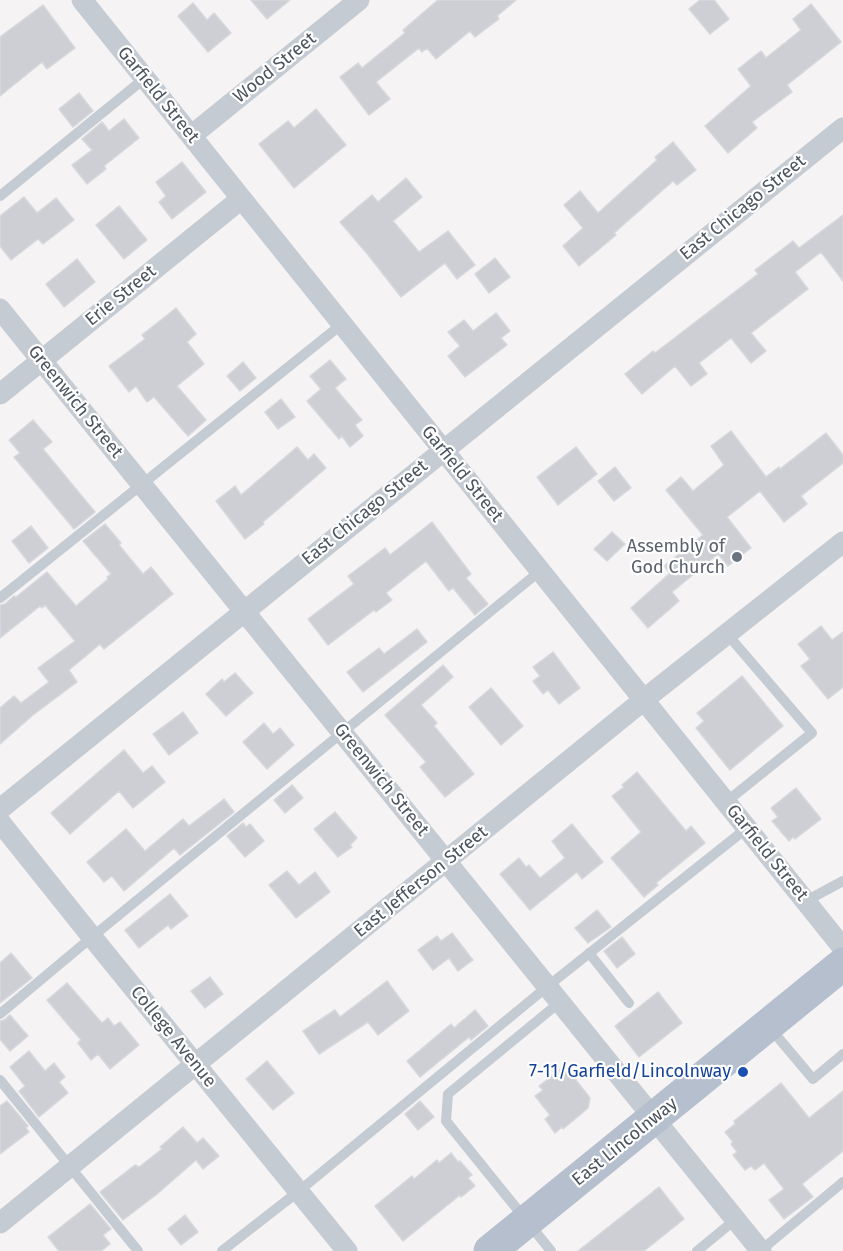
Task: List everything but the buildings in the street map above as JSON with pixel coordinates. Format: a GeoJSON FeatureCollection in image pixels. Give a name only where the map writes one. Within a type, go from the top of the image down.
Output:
{"type":"FeatureCollection","features":[{"type":"Feature","properties":{"kind":"main road","name":"East Lincolnway"},"geometry":{"type":"LineString","coordinates":[[490,1251],[843,964]]}},
{"type":"Feature","properties":{"kind":"street","name":"Garfield Street"},"geometry":{"type":"LineString","coordinates":[[82,0],[843,948]]}},
{"type":"Feature","properties":{"kind":"street","name":"Wood Street"},"geometry":{"type":"LineString","coordinates":[[191,136],[359,0]]}},
{"type":"Feature","properties":{"kind":"street","name":"East Chicago Street"},"geometry":{"type":"LineString","coordinates":[[0,809],[843,128]]}},
{"type":"Feature","properties":{"kind":"street","name":"Erie Street"},"geometry":{"type":"LineString","coordinates":[[0,394],[241,199]]}},
{"type":"Feature","properties":{"kind":"street","name":"Greenwich Street"},"geometry":{"type":"LineString","coordinates":[[0,309],[761,1251]]}},
{"type":"Feature","properties":{"kind":"street","name":"East Jefferson Street"},"geometry":{"type":"LineString","coordinates":[[0,1223],[644,700],[843,542]]}},
{"type":"Feature","properties":{"kind":"street","name":"College Avenue"},"geometry":{"type":"LineString","coordinates":[[0,822],[347,1251]]}},
{"type":"Feature","properties":{"kind":"lane"},"geometry":{"type":"LineString","coordinates":[[0,196],[145,78]]}},
{"type":"Feature","properties":{"kind":"lane"},"geometry":{"type":"LineString","coordinates":[[0,598],[342,324]]}},
{"type":"Feature","properties":{"kind":"lane"},"geometry":{"type":"LineString","coordinates":[[0,1014],[540,571]]}},
{"type":"Feature","properties":{"kind":"lane"},"geometry":{"type":"LineString","coordinates":[[726,802],[812,733],[727,634]]}},
{"type":"Feature","properties":{"kind":"lane"},"geometry":{"type":"LineString","coordinates":[[551,1251],[446,1121],[448,1094],[554,994],[589,953],[747,828]]}},
{"type":"Feature","properties":{"kind":"lane"},"geometry":{"type":"LineString","coordinates":[[806,902],[843,880]]}},
{"type":"Feature","properties":{"kind":"lane"},"geometry":{"type":"LineString","coordinates":[[589,953],[629,1003]]}},
{"type":"Feature","properties":{"kind":"lane"},"geometry":{"type":"LineString","coordinates":[[222,1251],[554,994]]}},
{"type":"Feature","properties":{"kind":"lane"},"geometry":{"type":"LineString","coordinates":[[768,1025],[813,1079],[843,1054]]}},
{"type":"Feature","properties":{"kind":"lane"},"geometry":{"type":"LineString","coordinates":[[0,1080],[138,1251]]}},
{"type":"Feature","properties":{"kind":"lane"},"geometry":{"type":"LineString","coordinates":[[761,1251],[843,1182]]}},
{"type":"Feature","properties":{"kind":"lane"},"geometry":{"type":"LineString","coordinates":[[697,1251],[736,1220]]}},
{"type":"Feature","properties":{"kind":"place","name":"Assembly of God Church"},"geometry":{"type":"Point","coordinates":[737,557]}},
{"type":"Feature","properties":{"kind":"place","name":"7-11/Garfield/Lincolnway"},"geometry":{"type":"Point","coordinates":[743,1072]}}]}
